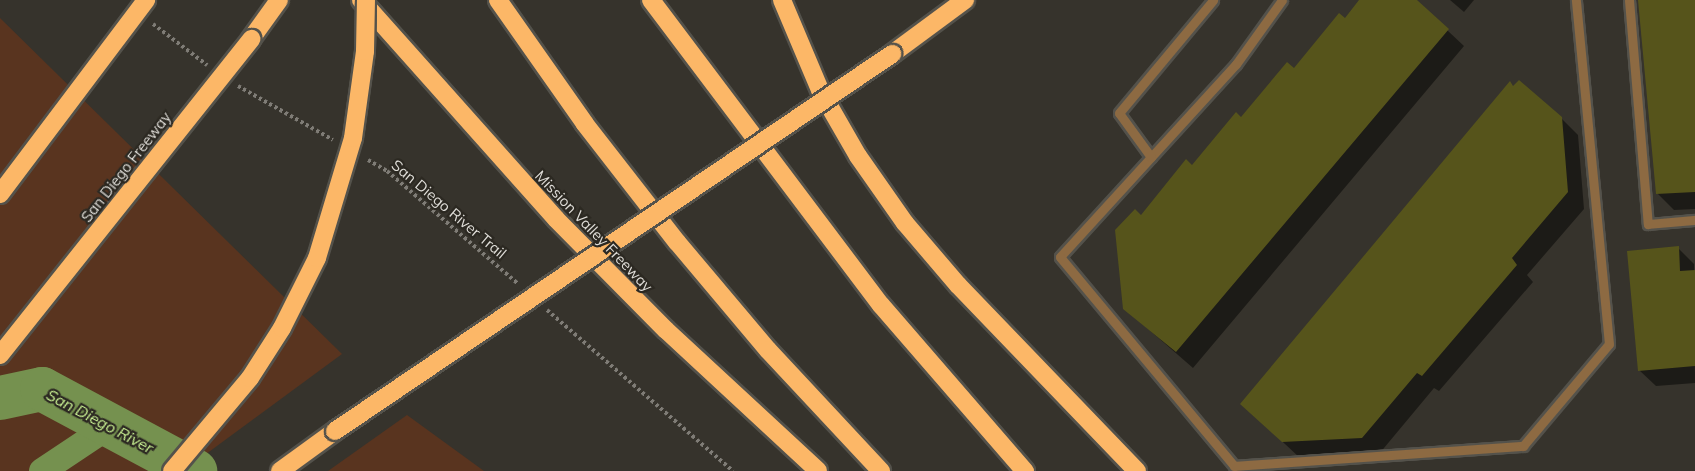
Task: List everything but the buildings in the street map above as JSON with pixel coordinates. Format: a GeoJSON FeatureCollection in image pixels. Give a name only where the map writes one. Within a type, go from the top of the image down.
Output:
{"type":"FeatureCollection","features":[{"type":"Feature","properties":{"kind":"highway","name":"San Diego Freeway"},"geometry":{"type":"LineString","coordinates":[[0,355],[251,39],[279,0]]}},
{"type":"Feature","properties":{"kind":"highway"},"geometry":{"type":"LineString","coordinates":[[498,0],[585,124],[677,242],[768,350],[881,471]]}},
{"type":"Feature","properties":{"kind":"highway"},"geometry":{"type":"LineString","coordinates":[[651,0],[881,305],[1025,471]]}},
{"type":"Feature","properties":{"kind":"highway"},"geometry":{"type":"LineString","coordinates":[[782,0],[820,90],[858,156],[900,215],[958,285],[1137,471]]}},
{"type":"Feature","properties":{"kind":"highway"},"geometry":{"type":"LineString","coordinates":[[280,471],[892,54],[965,0]]}},
{"type":"Feature","properties":{"kind":"highway"},"geometry":{"type":"LineString","coordinates":[[172,471],[250,378],[282,328],[317,258],[352,138],[365,51],[365,3]]}},
{"type":"Feature","properties":{"kind":"highway","name":"Mission Valley Freeway"},"geometry":{"type":"LineString","coordinates":[[365,3],[556,219],[666,330],[818,471]]}},
{"type":"Feature","properties":{"kind":"highway"},"geometry":{"type":"LineString","coordinates":[[0,194],[144,8]]}},
{"type":"Feature","properties":{"kind":"lane"},"geometry":{"type":"LineString","coordinates":[[1151,157],[1119,113],[1213,0]]}},
{"type":"Feature","properties":{"kind":"lane"},"geometry":{"type":"LineString","coordinates":[[1281,0],[1236,64],[1060,257],[1234,466],[1523,446],[1609,344],[1576,0]]}},
{"type":"Feature","properties":{"kind":"lane"},"geometry":{"type":"LineString","coordinates":[[1629,0],[1648,224],[1695,220]]}},
{"type":"Feature","properties":{"kind":"path"},"geometry":{"type":"LineString","coordinates":[[144,8],[216,71]]}},
{"type":"Feature","properties":{"kind":"path"},"geometry":{"type":"LineString","coordinates":[[234,83],[336,141]]}},
{"type":"Feature","properties":{"kind":"path","name":"San Diego River Trail"},"geometry":{"type":"LineString","coordinates":[[367,159],[387,171],[522,288]]}},
{"type":"Feature","properties":{"kind":"path"},"geometry":{"type":"LineString","coordinates":[[540,304],[733,471]]}},
{"type":"Feature","properties":{"kind":"shaded area"},"geometry":{"type":"Polygon","coordinates":[[[0,18],[342,354],[183,471],[0,471],[0,18]]]}},
{"type":"Feature","properties":{"kind":"shaded area"},"geometry":{"type":"Polygon","coordinates":[[[407,415],[484,471],[328,471],[407,415]]]}},
{"type":"Feature","properties":{"kind":"waterway","name":"San Diego River"},"geometry":{"type":"LineString","coordinates":[[0,398],[42,389],[195,471]]}},
{"type":"Feature","properties":{"kind":"waterway"},"geometry":{"type":"LineString","coordinates":[[42,471],[111,425]]}}]}
